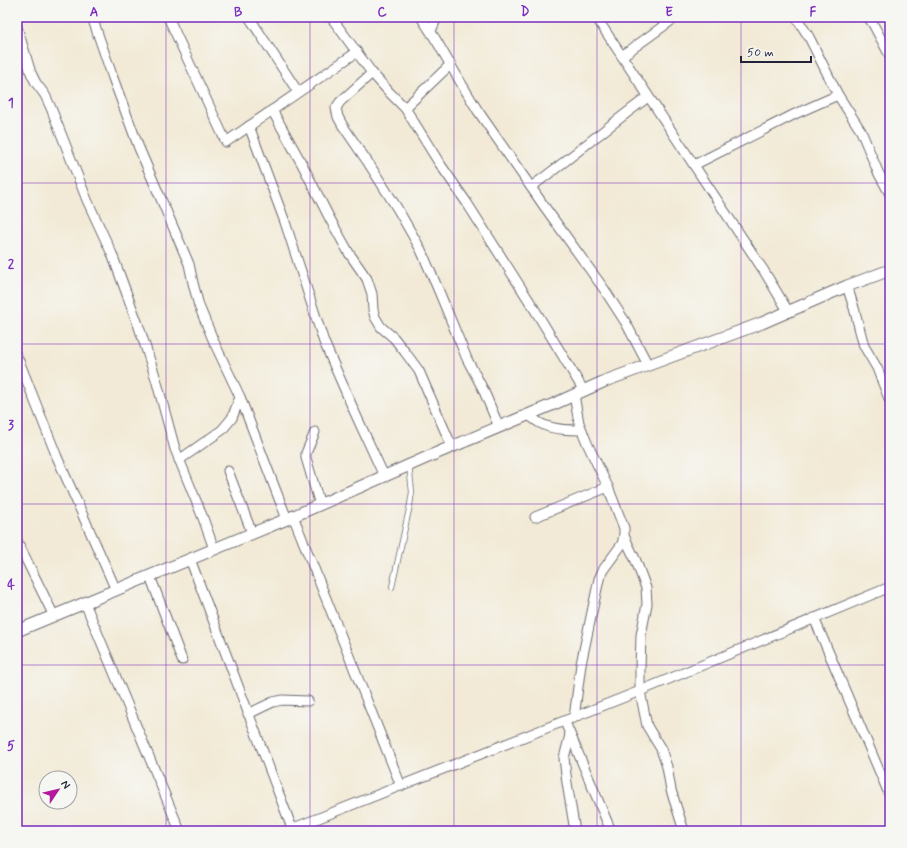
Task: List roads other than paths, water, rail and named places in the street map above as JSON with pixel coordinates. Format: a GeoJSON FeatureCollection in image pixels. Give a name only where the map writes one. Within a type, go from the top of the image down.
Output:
{"type":"FeatureCollection","features":[{"type":"Feature","properties":{"kind":"street"},"geometry":{"type":"LineString","coordinates":[[92,17],[142,154],[189,264],[199,306],[240,397],[276,491],[290,518],[401,786]]}},
{"type":"Feature","properties":{"kind":"street"},"geometry":{"type":"LineString","coordinates":[[168,17],[226,142],[356,52]]}},
{"type":"Feature","properties":{"kind":"street"},"geometry":{"type":"LineString","coordinates":[[249,17],[298,92]]}},
{"type":"Feature","properties":{"kind":"street"},"geometry":{"type":"LineString","coordinates":[[331,17],[372,73],[405,108],[535,310],[579,393],[579,423],[608,487],[624,528],[622,544],[603,570],[597,584],[570,720],[570,734],[564,758],[575,831]]}},
{"type":"Feature","properties":{"kind":"street"},"geometry":{"type":"LineString","coordinates":[[421,17],[451,64],[478,111],[604,289],[626,323],[648,365]]}},
{"type":"Feature","properties":{"kind":"street"},"geometry":{"type":"LineString","coordinates":[[430,30],[437,17]]}},
{"type":"Feature","properties":{"kind":"street"},"geometry":{"type":"LineString","coordinates":[[596,17],[764,271],[788,311]]}},
{"type":"Feature","properties":{"kind":"street"},"geometry":{"type":"LineString","coordinates":[[622,56],[676,17]]}},
{"type":"Feature","properties":{"kind":"street"},"geometry":{"type":"LineString","coordinates":[[796,17],[809,37],[838,95],[861,131],[878,172],[890,194]]}},
{"type":"Feature","properties":{"kind":"street"},"geometry":{"type":"LineString","coordinates":[[868,17],[890,56]]}},
{"type":"Feature","properties":{"kind":"street"},"geometry":{"type":"LineString","coordinates":[[17,27],[31,73],[45,95],[51,108],[87,200],[112,254],[139,327],[175,449],[214,549]]}},
{"type":"Feature","properties":{"kind":"street"},"geometry":{"type":"LineString","coordinates":[[405,108],[451,64]]}},
{"type":"Feature","properties":{"kind":"street"},"geometry":{"type":"LineString","coordinates":[[372,73],[340,102],[336,108],[338,117],[397,208],[421,250],[467,359],[483,389],[499,427]]}},
{"type":"Feature","properties":{"kind":"street"},"geometry":{"type":"LineString","coordinates":[[694,165],[760,131],[838,95]]}},
{"type":"Feature","properties":{"kind":"street"},"geometry":{"type":"LineString","coordinates":[[531,187],[648,97]]}},
{"type":"Feature","properties":{"kind":"street"},"geometry":{"type":"LineString","coordinates":[[272,110],[349,253],[367,279],[372,294],[375,318],[402,347],[418,371],[452,447]]}},
{"type":"Feature","properties":{"kind":"street"},"geometry":{"type":"LineString","coordinates":[[249,126],[285,222],[324,342],[384,476]]}},
{"type":"Feature","properties":{"kind":"street"},"geometry":{"type":"LineString","coordinates":[[17,631],[290,518],[605,381],[762,322],[847,286],[890,270]]}},
{"type":"Feature","properties":{"kind":"street"},"geometry":{"type":"LineString","coordinates":[[847,286],[864,346],[877,368],[890,401]]}},
{"type":"Feature","properties":{"kind":"street"},"geometry":{"type":"LineString","coordinates":[[17,356],[57,457],[116,590]]}},
{"type":"Feature","properties":{"kind":"street"},"geometry":{"type":"LineString","coordinates":[[179,460],[222,430],[232,418],[240,397]]}},
{"type":"Feature","properties":{"kind":"street"},"geometry":{"type":"LineString","coordinates":[[528,415],[542,424],[558,429],[582,430]]}},
{"type":"Feature","properties":{"kind":"street"},"geometry":{"type":"LineString","coordinates":[[315,432],[306,453],[306,458],[320,505]]}},
{"type":"Feature","properties":{"kind":"street"},"geometry":{"type":"LineString","coordinates":[[228,471],[252,533]]}},
{"type":"Feature","properties":{"kind":"street"},"geometry":{"type":"LineString","coordinates":[[535,517],[608,487]]}},
{"type":"Feature","properties":{"kind":"street"},"geometry":{"type":"LineString","coordinates":[[624,536],[636,561],[646,588],[647,595],[647,604],[641,635],[640,692],[647,726],[667,767],[671,790],[684,831]]}},
{"type":"Feature","properties":{"kind":"street"},"geometry":{"type":"LineString","coordinates":[[17,541],[54,616]]}},
{"type":"Feature","properties":{"kind":"street"},"geometry":{"type":"LineString","coordinates":[[190,559],[290,830],[640,692],[890,586]]}},
{"type":"Feature","properties":{"kind":"street"},"geometry":{"type":"LineString","coordinates":[[150,576],[182,660]]}},
{"type":"Feature","properties":{"kind":"street"},"geometry":{"type":"LineString","coordinates":[[85,603],[180,831]]}},
{"type":"Feature","properties":{"kind":"street"},"geometry":{"type":"LineString","coordinates":[[814,618],[890,796]]}},
{"type":"Feature","properties":{"kind":"street"},"geometry":{"type":"LineString","coordinates":[[248,714],[273,702],[282,700],[308,700]]}},
{"type":"Feature","properties":{"kind":"street"},"geometry":{"type":"LineString","coordinates":[[570,734],[611,831]]}},
{"type":"Feature","properties":{"kind":"lane"},"geometry":{"type":"LineString","coordinates":[[392,587],[412,492],[409,465]]}}]}
